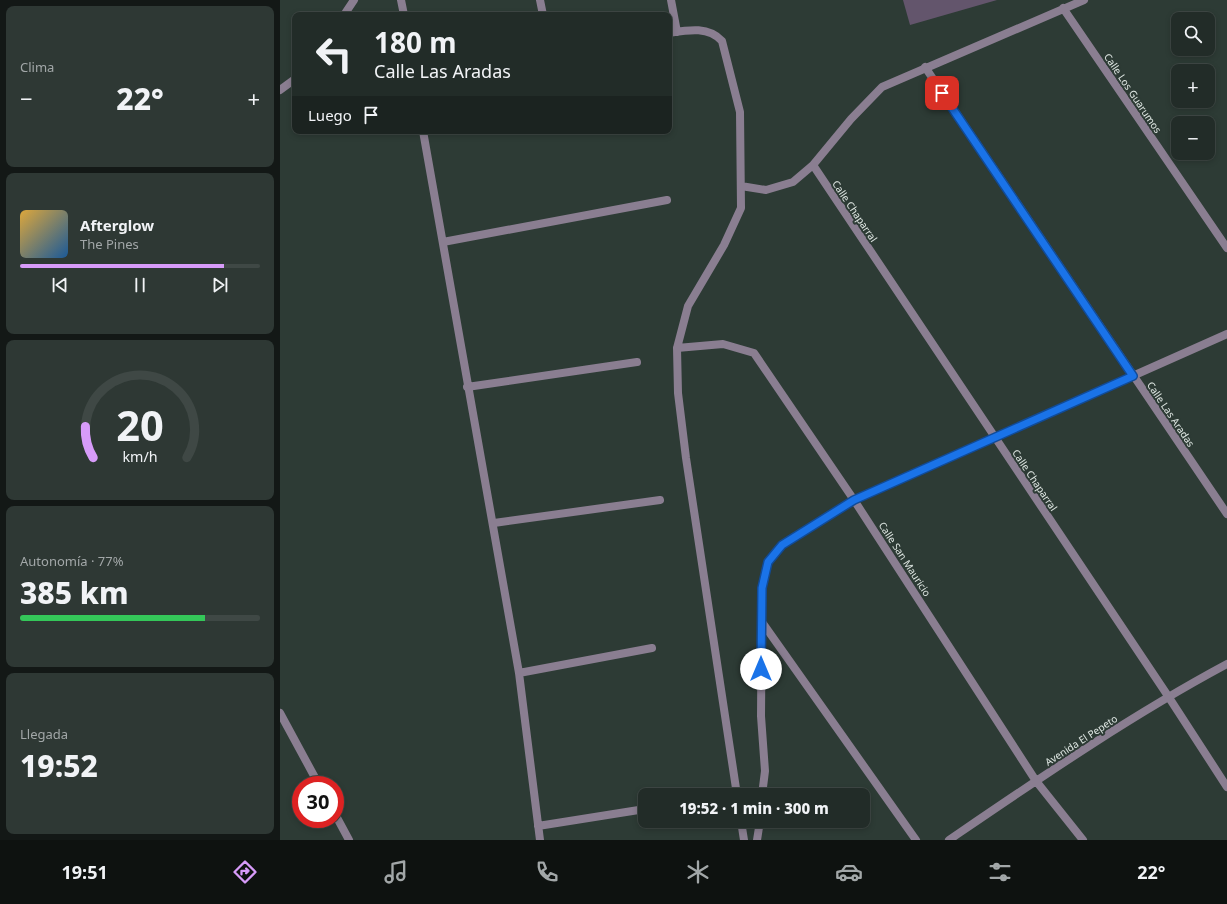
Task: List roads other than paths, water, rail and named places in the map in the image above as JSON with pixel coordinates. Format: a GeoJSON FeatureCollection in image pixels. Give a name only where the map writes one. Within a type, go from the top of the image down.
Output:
{"type":"FeatureCollection","features":[{"type":"Feature","properties":{"kind":"street"},"geometry":{"type":"LineString","coordinates":[[346,12],[354,0]]}},
{"type":"Feature","properties":{"kind":"street"},"geometry":{"type":"LineString","coordinates":[[401,0],[403,12]]}},
{"type":"Feature","properties":{"kind":"street"},"geometry":{"type":"LineString","coordinates":[[540,0],[542,12]]}},
{"type":"Feature","properties":{"kind":"street"},"geometry":{"type":"LineString","coordinates":[[671,0],[672,12]]}},
{"type":"Feature","properties":{"kind":"street"},"geometry":{"type":"LineString","coordinates":[[741,186],[766,190],[793,182],[813,165],[851,119],[882,87],[925,67],[1084,0]]}},
{"type":"Feature","properties":{"kind":"street","name":"Calle Los Guarumos"},"geometry":{"type":"LineString","coordinates":[[1063,8],[1227,248]]}},
{"type":"Feature","properties":{"kind":"street"},"geometry":{"type":"LineString","coordinates":[[672,16],[673,33],[688,30],[714,33],[722,41],[740,112],[741,208],[724,245],[688,306],[677,348],[678,393],[686,458],[736,788]]}},
{"type":"Feature","properties":{"kind":"street","name":"Calle Las Aradas"},"geometry":{"type":"LineString","coordinates":[[925,67],[1227,514]]}},
{"type":"Feature","properties":{"kind":"street"},"geometry":{"type":"LineString","coordinates":[[280,90],[292,81]]}},
{"type":"Feature","properties":{"kind":"street"},"geometry":{"type":"LineString","coordinates":[[425,134],[467,387],[494,523],[519,673],[540,840]]}},
{"type":"Feature","properties":{"kind":"street","name":"Calle Chaparral"},"geometry":{"type":"LineString","coordinates":[[813,165],[994,438],[1168,696],[1227,787]]}},
{"type":"Feature","properties":{"kind":"street"},"geometry":{"type":"LineString","coordinates":[[443,242],[667,200]]}},
{"type":"Feature","properties":{"kind":"street"},"geometry":{"type":"LineString","coordinates":[[763,788],[765,771],[761,716],[762,588],[768,562],[782,545],[854,500],[1227,334]]}},
{"type":"Feature","properties":{"kind":"street","name":"Calle San Mauricio"},"geometry":{"type":"LineString","coordinates":[[677,348],[723,344],[754,353],[854,500],[1036,781],[1083,840]]}},
{"type":"Feature","properties":{"kind":"street"},"geometry":{"type":"LineString","coordinates":[[467,387],[637,362]]}},
{"type":"Feature","properties":{"kind":"street"},"geometry":{"type":"LineString","coordinates":[[494,523],[660,500]]}},
{"type":"Feature","properties":{"kind":"street"},"geometry":{"type":"LineString","coordinates":[[762,622],[916,840]]}},
{"type":"Feature","properties":{"kind":"street"},"geometry":{"type":"LineString","coordinates":[[519,673],[652,648]]}},
{"type":"Feature","properties":{"kind":"street","name":"Avenida El Pepeto"},"geometry":{"type":"LineString","coordinates":[[949,840],[1036,781],[1168,696],[1227,664]]}},
{"type":"Feature","properties":{"kind":"street"},"geometry":{"type":"LineString","coordinates":[[280,713],[314,776]]}},
{"type":"Feature","properties":{"kind":"street"},"geometry":{"type":"LineString","coordinates":[[538,826],[638,810]]}},
{"type":"Feature","properties":{"kind":"street"},"geometry":{"type":"LineString","coordinates":[[343,828],[349,840]]}},
{"type":"Feature","properties":{"kind":"street"},"geometry":{"type":"LineString","coordinates":[[742,828],[744,840]]}},
{"type":"Feature","properties":{"kind":"street"},"geometry":{"type":"LineString","coordinates":[[757,840],[759,828]]}}]}
